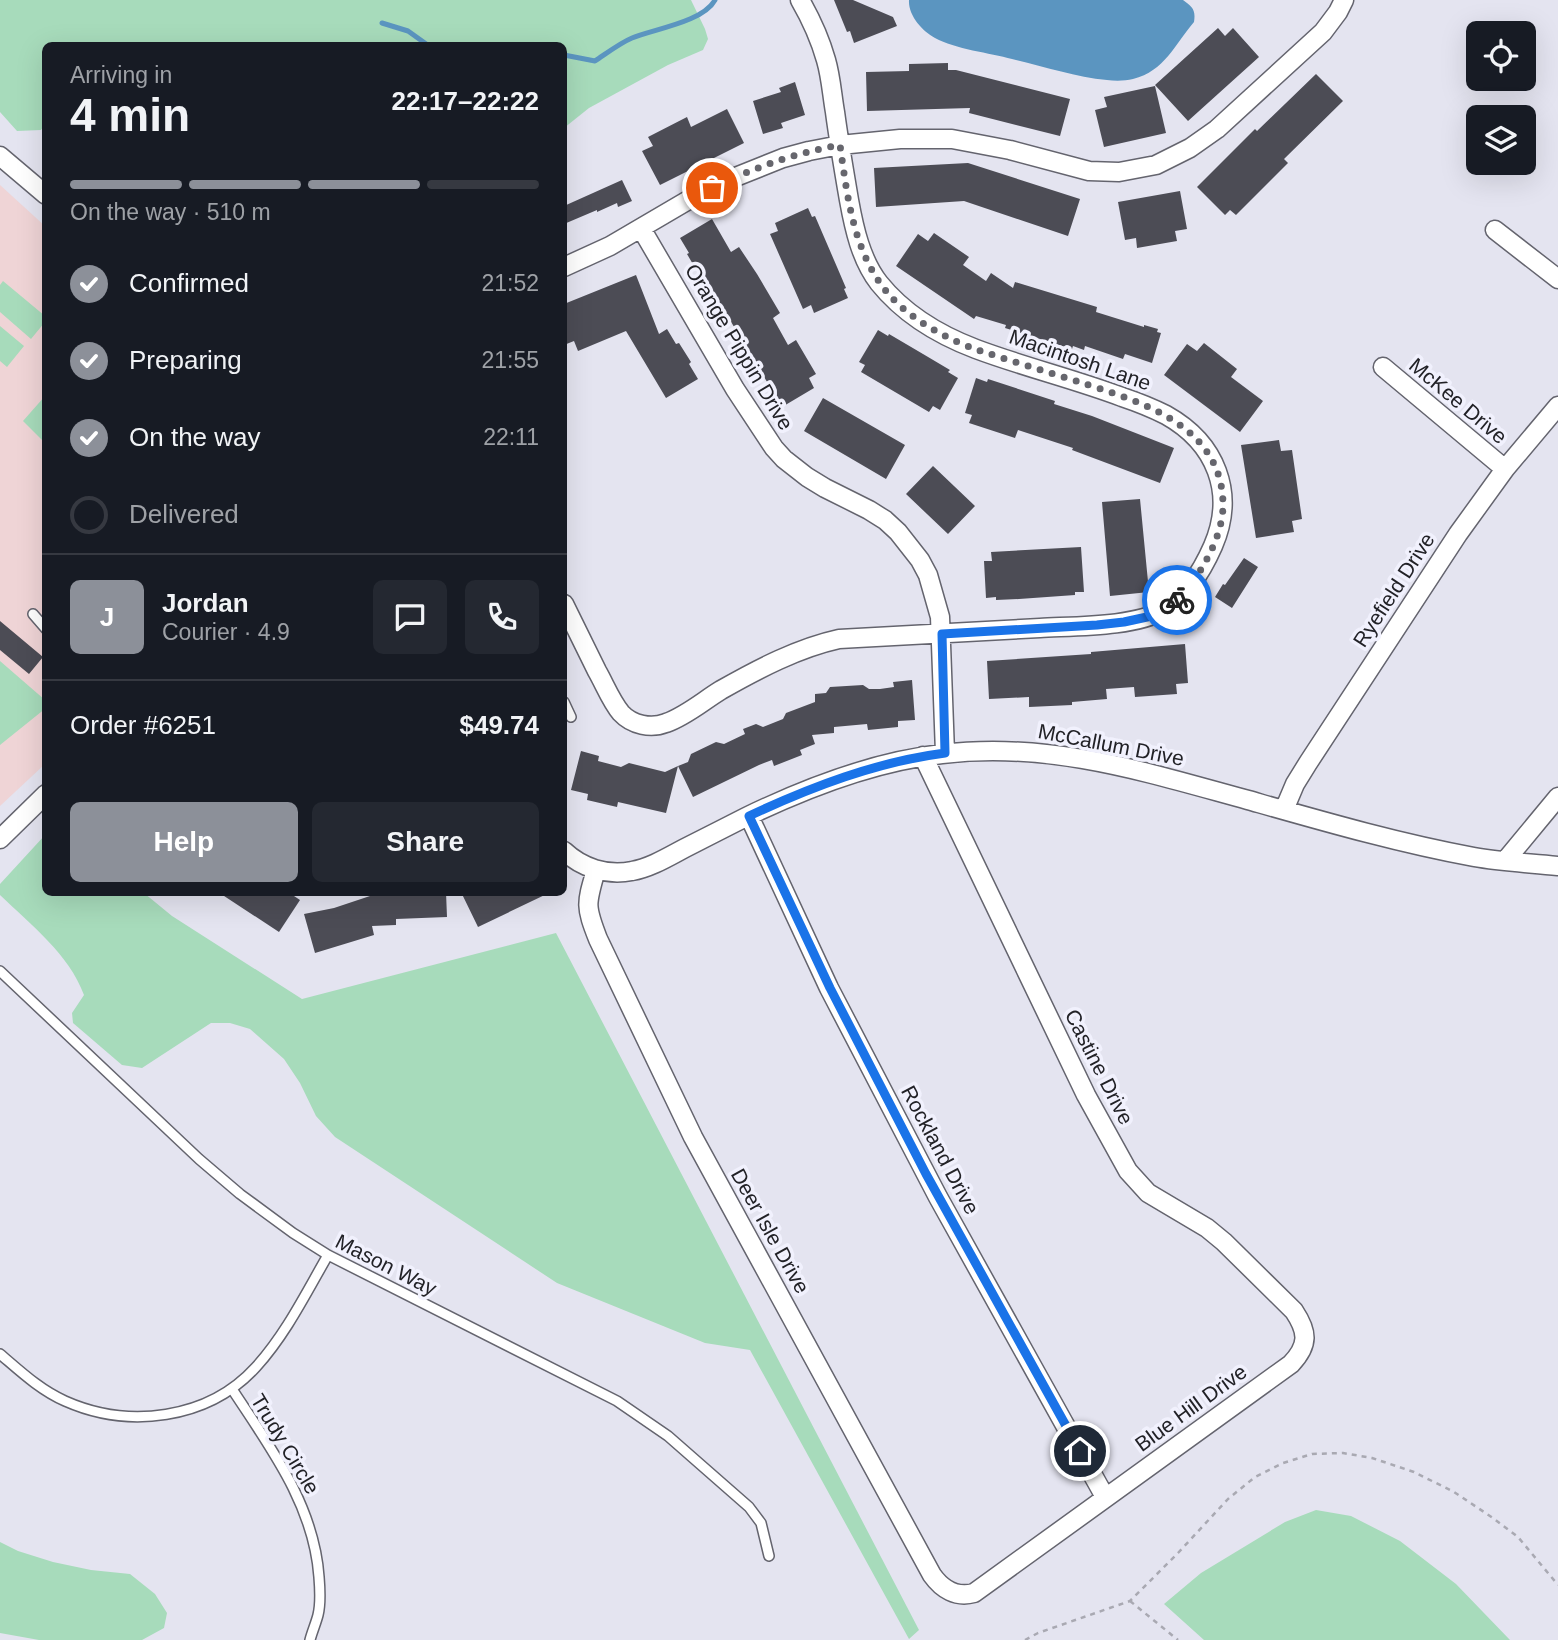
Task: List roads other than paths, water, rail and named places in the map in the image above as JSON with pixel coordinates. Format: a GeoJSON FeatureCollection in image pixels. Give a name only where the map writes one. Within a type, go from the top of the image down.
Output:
{"type":"FeatureCollection","features":[{"type":"Feature","properties":{"kind":"street","name":"Macintosh Lane"},"geometry":{"type":"LineString","coordinates":[[569,629],[622,714],[629,720],[653,726],[676,719],[746,676],[821,643],[839,639],[1097,625],[1147,617],[1162,611],[1188,588],[1201,570],[1220,527],[1223,514],[1221,486],[1214,463],[1199,441],[1179,424],[1166,415],[1105,390],[976,349],[937,330],[898,303],[877,280],[862,250],[852,216],[826,61],[816,31],[800,0]]}},
{"type":"Feature","properties":{"kind":"street"},"geometry":{"type":"LineString","coordinates":[[567,266],[610,246],[728,180],[783,158],[840,145],[900,139],[952,139],[1010,150],[1089,171],[1119,172],[1146,168],[1178,155],[1217,129],[1323,32],[1344,0]]}},
{"type":"Feature","properties":{"kind":"street"},"geometry":{"type":"LineString","coordinates":[[1,157],[42,192]]}},
{"type":"Feature","properties":{"kind":"street","name":"Orange Pippin Drive"},"geometry":{"type":"LineString","coordinates":[[641,228],[735,389],[774,448],[807,477],[885,520],[910,547],[928,575],[942,634],[945,753]]}},
{"type":"Feature","properties":{"kind":"street"},"geometry":{"type":"LineString","coordinates":[[1495,230],[1558,279]]}},
{"type":"Feature","properties":{"kind":"street","name":"McKee Drive"},"geometry":{"type":"LineString","coordinates":[[1383,367],[1505,469]]}},
{"type":"Feature","properties":{"kind":"street","name":"Ryefield Drive"},"geometry":{"type":"LineString","coordinates":[[1284,810],[1308,763],[1458,534],[1505,469],[1558,406]]}},
{"type":"Feature","properties":{"kind":"street","name":"McCallum Drive"},"geometry":{"type":"LineString","coordinates":[[596,870],[623,872],[642,869],[749,816],[838,779],[923,756],[986,750],[1020,751],[1084,759],[1133,769],[1427,847],[1505,862],[1558,866]]}},
{"type":"Feature","properties":{"kind":"street","name":"Castine Drive"},"geometry":{"type":"LineString","coordinates":[[923,756],[1086,1095],[1128,1171],[1148,1193],[1207,1228],[1241,1258],[1294,1311],[1303,1328],[1305,1340]]}},
{"type":"Feature","properties":{"kind":"street"},"geometry":{"type":"LineString","coordinates":[[1505,862],[1558,797]]}},
{"type":"Feature","properties":{"kind":"street"},"geometry":{"type":"LineString","coordinates":[[0,839],[42,798]]}},
{"type":"Feature","properties":{"kind":"street","name":"Rockland Drive"},"geometry":{"type":"LineString","coordinates":[[749,816],[830,988],[925,1172],[1105,1497]]}},
{"type":"Feature","properties":{"kind":"street"},"geometry":{"type":"LineString","coordinates":[[567,853],[579,863],[596,870]]}},
{"type":"Feature","properties":{"kind":"street","name":"Deer Isle Drive"},"geometry":{"type":"LineString","coordinates":[[596,870],[588,898],[589,915],[693,1138],[932,1576],[943,1587],[956,1593]]}},
{"type":"Feature","properties":{"kind":"street","name":"Blue Hill Drive"},"geometry":{"type":"LineString","coordinates":[[956,1593],[974,1593],[1291,1364],[1305,1340]]}},
{"type":"Feature","properties":{"kind":"lane"},"geometry":{"type":"LineString","coordinates":[[33,614],[42,624]]}},
{"type":"Feature","properties":{"kind":"lane"},"geometry":{"type":"LineString","coordinates":[[567,708],[571,717]]}},
{"type":"Feature","properties":{"kind":"lane","name":"Mason Way"},"geometry":{"type":"LineString","coordinates":[[0,971],[209,1168],[293,1233],[328,1255],[617,1401],[668,1436],[749,1507],[761,1523],[769,1556]]}},
{"type":"Feature","properties":{"kind":"lane"},"geometry":{"type":"LineString","coordinates":[[0,1354],[30,1380],[62,1400],[87,1410],[110,1416],[149,1417],[193,1408],[232,1389],[256,1367],[279,1339],[328,1255]]}},
{"type":"Feature","properties":{"kind":"lane","name":"Trudy Circle"},"geometry":{"type":"LineString","coordinates":[[232,1389],[295,1489],[313,1537],[320,1589],[318,1614],[310,1640]]}},
{"type":"Feature","properties":{"kind":"water"},"geometry":{"type":"Polygon","coordinates":[[[909,0],[1183,0],[1193,9],[1194,22],[1168,56],[1153,70],[1133,79],[1113,81],[1071,74],[943,42],[921,27],[911,11],[909,0]]]}},
{"type":"Feature","properties":{"kind":"waterway"},"geometry":{"type":"LineString","coordinates":[[567,56],[595,61],[632,38],[700,14],[715,0]]}},
{"type":"Feature","properties":{"kind":"waterway"},"geometry":{"type":"LineString","coordinates":[[382,23],[408,31],[423,42]]}}]}
